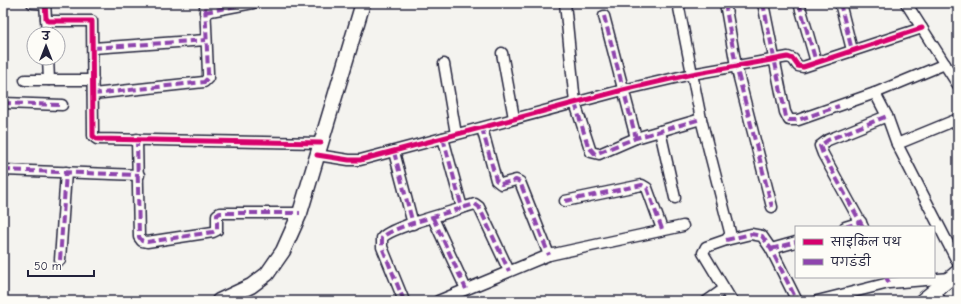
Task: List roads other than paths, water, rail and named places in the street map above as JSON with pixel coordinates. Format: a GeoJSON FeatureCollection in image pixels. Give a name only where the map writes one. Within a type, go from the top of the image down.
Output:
{"type":"FeatureCollection","features":[{"type":"Feature","properties":{"kind":"street"},"geometry":{"type":"LineString","coordinates":[[32,3],[45,3],[46,26]]}},
{"type":"Feature","properties":{"kind":"street"},"geometry":{"type":"LineString","coordinates":[[93,94],[204,82],[208,73],[205,7],[253,3]]}},
{"type":"Feature","properties":{"kind":"street"},"geometry":{"type":"LineString","coordinates":[[219,301],[251,286],[267,274],[283,252],[300,214],[362,3]]}},
{"type":"Feature","properties":{"kind":"street"},"geometry":{"type":"LineString","coordinates":[[565,3],[575,103],[588,146],[593,153],[599,154],[636,138],[701,119]]}},
{"type":"Feature","properties":{"kind":"street"},"geometry":{"type":"LineString","coordinates":[[678,3],[701,119],[730,232],[730,235],[726,240]]}},
{"type":"Feature","properties":{"kind":"street"},"geometry":{"type":"LineString","coordinates":[[725,3],[736,66],[772,207]]}},
{"type":"Feature","properties":{"kind":"street"},"geometry":{"type":"LineString","coordinates":[[763,3],[785,112],[789,120],[798,120],[876,93],[944,64]]}},
{"type":"Feature","properties":{"kind":"street"},"geometry":{"type":"LineString","coordinates":[[799,3],[816,62]]}},
{"type":"Feature","properties":{"kind":"street"},"geometry":{"type":"LineString","coordinates":[[840,3],[852,50]]}},
{"type":"Feature","properties":{"kind":"street"},"geometry":{"type":"LineString","coordinates":[[906,3],[958,85]]}},
{"type":"Feature","properties":{"kind":"street"},"geometry":{"type":"LineString","coordinates":[[604,16],[636,138]]}},
{"type":"Feature","properties":{"kind":"street"},"geometry":{"type":"LineString","coordinates":[[46,19],[92,21],[93,136],[97,139],[137,139],[319,149],[348,160],[360,160],[394,152],[514,118],[692,74],[791,57],[801,67],[922,28]]}},
{"type":"Feature","properties":{"kind":"street"},"geometry":{"type":"LineString","coordinates":[[93,48],[206,40]]}},
{"type":"Feature","properties":{"kind":"street"},"geometry":{"type":"LineString","coordinates":[[502,53],[514,118]]}},
{"type":"Feature","properties":{"kind":"street"},"geometry":{"type":"LineString","coordinates":[[444,64],[456,134]]}},
{"type":"Feature","properties":{"kind":"street"},"geometry":{"type":"LineString","coordinates":[[49,66],[50,80]]}},
{"type":"Feature","properties":{"kind":"street"},"geometry":{"type":"LineString","coordinates":[[25,80],[93,80]]}},
{"type":"Feature","properties":{"kind":"street"},"geometry":{"type":"LineString","coordinates":[[876,93],[887,116],[897,144],[958,263]]}},
{"type":"Feature","properties":{"kind":"street"},"geometry":{"type":"LineString","coordinates":[[3,103],[62,105]]}},
{"type":"Feature","properties":{"kind":"street"},"geometry":{"type":"LineString","coordinates":[[862,225],[820,146],[828,140],[887,116]]}},
{"type":"Feature","properties":{"kind":"street"},"geometry":{"type":"LineString","coordinates":[[897,144],[958,119]]}},
{"type":"Feature","properties":{"kind":"street"},"geometry":{"type":"LineString","coordinates":[[482,128],[496,180],[501,184],[516,180],[520,182],[549,255]]}},
{"type":"Feature","properties":{"kind":"street"},"geometry":{"type":"LineString","coordinates":[[660,131],[675,198]]}},
{"type":"Feature","properties":{"kind":"street"},"geometry":{"type":"LineString","coordinates":[[443,138],[461,204],[465,207]]}},
{"type":"Feature","properties":{"kind":"street"},"geometry":{"type":"LineString","coordinates":[[137,139],[139,175],[139,236],[142,241],[147,242],[213,232],[217,230],[217,215],[220,213],[300,214]]}},
{"type":"Feature","properties":{"kind":"street"},"geometry":{"type":"LineString","coordinates":[[394,152],[413,224]]}},
{"type":"Feature","properties":{"kind":"street"},"geometry":{"type":"LineString","coordinates":[[3,170],[139,175]]}},
{"type":"Feature","properties":{"kind":"street"},"geometry":{"type":"LineString","coordinates":[[60,260],[66,172]]}},
{"type":"Feature","properties":{"kind":"street"},"geometry":{"type":"LineString","coordinates":[[565,201],[642,185],[647,188],[662,229]]}},
{"type":"Feature","properties":{"kind":"street"},"geometry":{"type":"LineString","coordinates":[[404,301],[381,242],[384,235],[475,204],[479,207],[510,271]]}},
{"type":"Feature","properties":{"kind":"street"},"geometry":{"type":"LineString","coordinates":[[433,218],[466,289]]}},
{"type":"Feature","properties":{"kind":"street"},"geometry":{"type":"LineString","coordinates":[[438,301],[549,255],[662,229],[683,226]]}},
{"type":"Feature","properties":{"kind":"street"},"geometry":{"type":"LineString","coordinates":[[732,301],[703,253],[706,247],[726,240],[751,234],[759,234],[771,249],[797,301]]}},
{"type":"Feature","properties":{"kind":"street"},"geometry":{"type":"LineString","coordinates":[[771,249],[795,242]]}},
{"type":"Feature","properties":{"kind":"street"},"geometry":{"type":"LineString","coordinates":[[935,276],[955,275]]}},
{"type":"Feature","properties":{"kind":"street"},"geometry":{"type":"LineString","coordinates":[[922,301],[938,296],[955,275]]}},
{"type":"Feature","properties":{"kind":"street"},"geometry":{"type":"LineString","coordinates":[[817,301],[888,280],[915,278]]}},
{"type":"Feature","properties":{"kind":"street"},"geometry":{"type":"LineString","coordinates":[[707,301],[724,289]]}}]}
